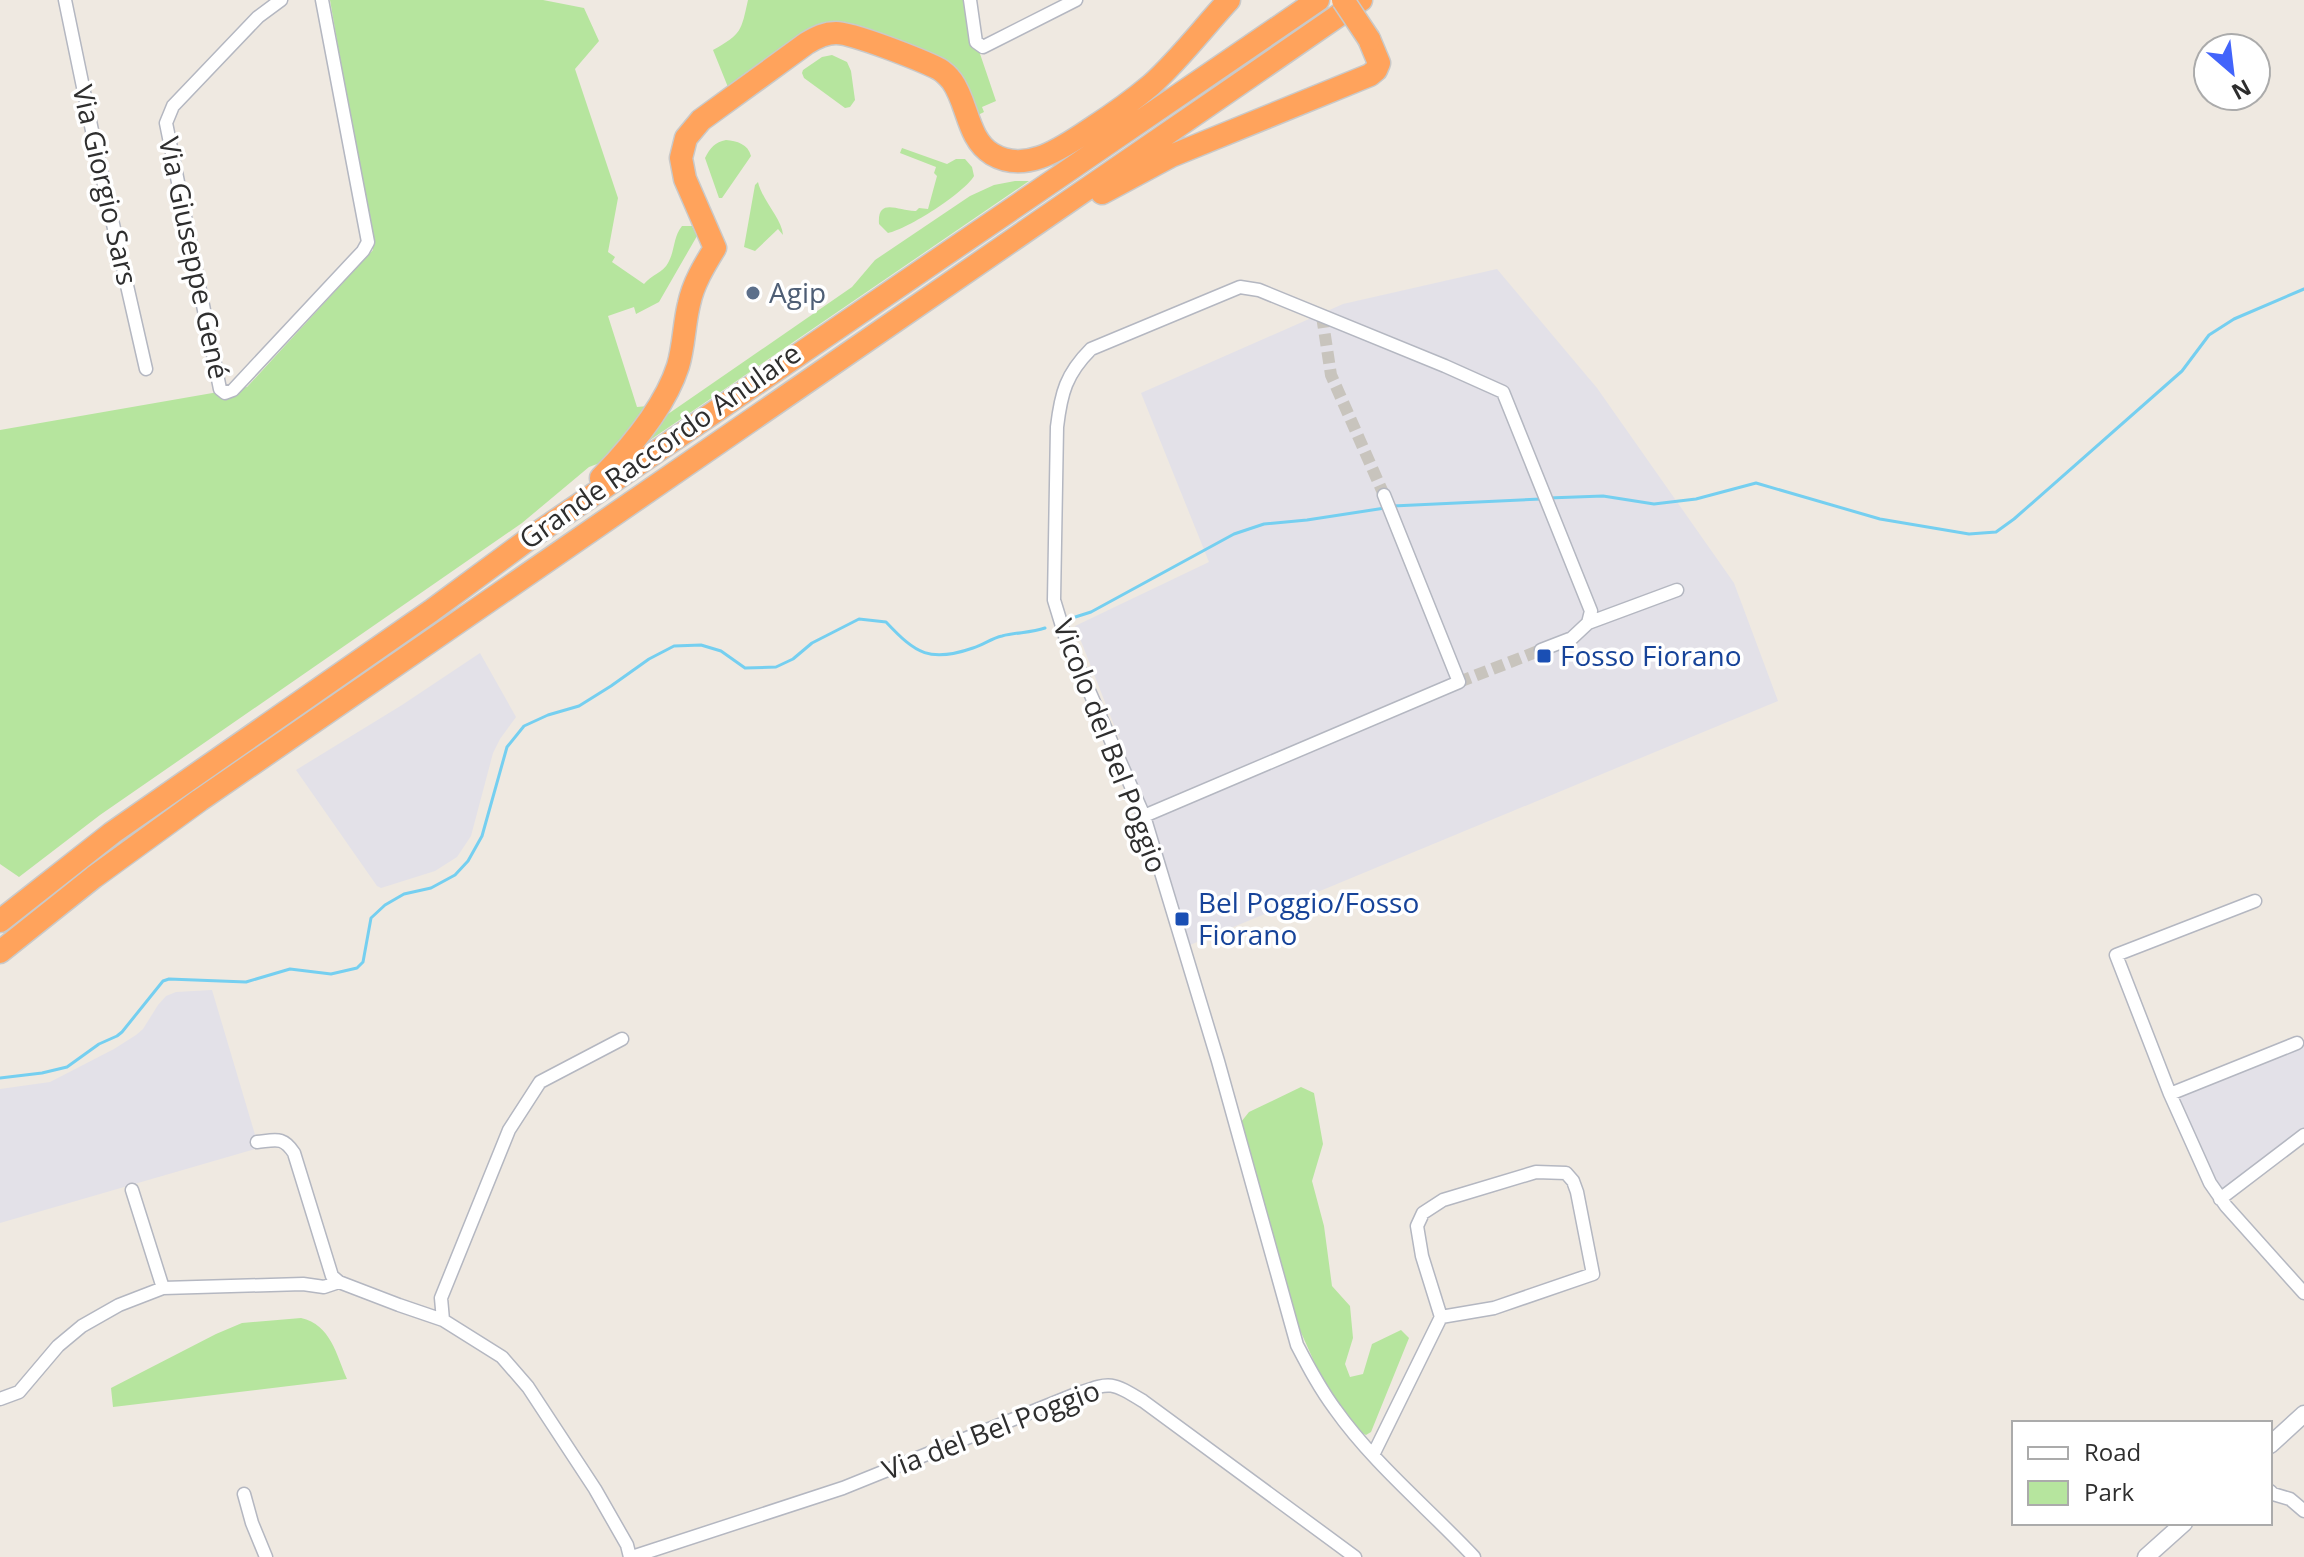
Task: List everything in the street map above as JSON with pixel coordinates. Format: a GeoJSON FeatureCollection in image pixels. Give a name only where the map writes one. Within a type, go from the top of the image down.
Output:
{"type":"FeatureCollection","features":[{"type":"Feature","properties":{"kind":"highway"},"geometry":{"type":"LineString","coordinates":[[530,538],[597,482],[624,454],[650,420],[677,367],[689,301],[699,275],[715,248],[682,165],[686,138],[701,120],[807,43],[823,35],[843,34],[889,49],[944,73],[956,87],[965,114],[984,147],[1001,158],[1032,160],[1067,144],[1151,84],[1229,0]]}},
{"type":"Feature","properties":{"kind":"highway","name":"Grande Raccordo Anulare"},"geometry":{"type":"LineString","coordinates":[[0,921],[123,825],[431,611],[530,538],[1318,0]]}},
{"type":"Feature","properties":{"kind":"highway"},"geometry":{"type":"LineString","coordinates":[[999,249],[1171,156],[1370,75],[1379,63],[1369,39],[1343,0]]}},
{"type":"Feature","properties":{"kind":"highway","name":"Grande Raccordo Anulare"},"geometry":{"type":"LineString","coordinates":[[0,952],[127,851],[1361,0]]}},
{"type":"Feature","properties":{"kind":"street","name":"Via Giorgio Sars"},"geometry":{"type":"LineString","coordinates":[[65,0],[146,369]]}},
{"type":"Feature","properties":{"kind":"street","name":"Via Giuseppe Gené"},"geometry":{"type":"LineString","coordinates":[[281,0],[258,17],[173,106],[166,123],[220,389],[225,393],[233,390],[368,242],[322,0]]}},
{"type":"Feature","properties":{"kind":"street"},"geometry":{"type":"LineString","coordinates":[[970,0],[976,42],[983,47],[1076,0]]}},
{"type":"Feature","properties":{"kind":"street","name":"Vicolo del Bel Poggio"},"geometry":{"type":"LineString","coordinates":[[1474,1557],[1373,1455],[1336,1411],[1297,1345],[1218,1061],[1144,816],[1065,636],[1054,600],[1057,427],[1060,398],[1068,377],[1091,349],[1240,287],[1259,290],[1503,392],[1591,611],[1588,623]]}},
{"type":"Feature","properties":{"kind":"street"},"geometry":{"type":"LineString","coordinates":[[1144,816],[1459,682],[1384,495]]}},
{"type":"Feature","properties":{"kind":"street"},"geometry":{"type":"LineString","coordinates":[[1541,650],[1572,638],[1588,623],[1677,590]]}},
{"type":"Feature","properties":{"kind":"street"},"geometry":{"type":"LineString","coordinates":[[2255,901],[2116,955],[2170,1094],[2210,1183],[2220,1199],[2304,1293]]}},
{"type":"Feature","properties":{"kind":"street"},"geometry":{"type":"LineString","coordinates":[[443,1320],[441,1298],[509,1130],[540,1082],[622,1039]]}},
{"type":"Feature","properties":{"kind":"street"},"geometry":{"type":"LineString","coordinates":[[2170,1094],[2297,1043]]}},
{"type":"Feature","properties":{"kind":"street"},"geometry":{"type":"LineString","coordinates":[[2220,1199],[2304,1135]]}},
{"type":"Feature","properties":{"kind":"street"},"geometry":{"type":"LineString","coordinates":[[257,1142],[279,1139],[288,1144],[294,1153],[332,1276],[339,1282]]}},
{"type":"Feature","properties":{"kind":"street"},"geometry":{"type":"LineString","coordinates":[[1373,1455],[1441,1317],[1422,1256],[1417,1226],[1423,1213],[1443,1200],[1536,1172],[1566,1173],[1577,1192],[1593,1274],[1494,1308],[1441,1317]]}},
{"type":"Feature","properties":{"kind":"street"},"geometry":{"type":"LineString","coordinates":[[132,1190],[163,1288]]}},
{"type":"Feature","properties":{"kind":"street","name":"Via del Bel Poggio"},"geometry":{"type":"LineString","coordinates":[[0,1399],[19,1392],[58,1346],[82,1326],[119,1305],[163,1288],[303,1284],[324,1287],[339,1282],[443,1320],[502,1357],[528,1387],[595,1489],[631,1557],[843,1488],[1076,1394],[1109,1384],[1143,1401],[1355,1557]]}},
{"type":"Feature","properties":{"kind":"street"},"geometry":{"type":"LineString","coordinates":[[2272,1443],[2304,1414]]}},
{"type":"Feature","properties":{"kind":"street"},"geometry":{"type":"LineString","coordinates":[[2272,1493],[2290,1499],[2304,1511]]}},
{"type":"Feature","properties":{"kind":"street"},"geometry":{"type":"LineString","coordinates":[[244,1494],[266,1557]]}},
{"type":"Feature","properties":{"kind":"street"},"geometry":{"type":"LineString","coordinates":[[2146,1557],[2182,1525]]}},
{"type":"Feature","properties":{"kind":"shaded area"},"geometry":{"type":"Polygon","coordinates":[[[1497,269],[1597,388],[1734,583],[1778,701],[1190,945],[1136,781],[1075,626],[1209,562],[1141,393],[1343,304],[1497,269]]]}},
{"type":"Feature","properties":{"kind":"shaded area"},"geometry":{"type":"Polygon","coordinates":[[[480,653],[516,717],[493,753],[471,836],[457,857],[435,871],[381,888],[296,770],[480,653]]]}},
{"type":"Feature","properties":{"kind":"shaded area"},"geometry":{"type":"Polygon","coordinates":[[[212,990],[259,1148],[0,1223],[0,1089],[50,1082],[136,1035],[166,996],[176,992],[212,990]]]}},
{"type":"Feature","properties":{"kind":"shaded area"},"geometry":{"type":"Polygon","coordinates":[[[2304,1043],[2304,1128],[2223,1189],[2215,1178],[2178,1095],[2304,1043]]]}},
{"type":"Feature","properties":{"kind":"green space"},"geometry":{"type":"Polygon","coordinates":[[[330,0],[543,0],[584,8],[599,41],[575,69],[618,198],[608,252],[615,257],[612,262],[644,284],[666,266],[682,226],[692,226],[697,236],[659,302],[636,314],[634,307],[608,316],[637,407],[648,406],[624,454],[589,467],[522,523],[100,815],[19,877],[0,864],[0,430],[247,387],[373,250],[330,0]]]}},
{"type":"Feature","properties":{"kind":"green space"},"geometry":{"type":"Polygon","coordinates":[[[748,0],[970,0],[976,42],[996,101],[982,107],[984,112],[972,118],[956,87],[843,34],[732,97],[713,50],[739,31],[748,0]]]}},
{"type":"Feature","properties":{"kind":"green space"},"geometry":{"type":"Polygon","coordinates":[[[832,55],[847,62],[851,71],[855,100],[850,107],[845,108],[804,78],[802,73],[822,57],[832,55]]]}},
{"type":"Feature","properties":{"kind":"green space"},"geometry":{"type":"Polygon","coordinates":[[[726,140],[742,144],[751,156],[719,198],[705,158],[713,146],[726,140]]]}},
{"type":"Feature","properties":{"kind":"green space"},"geometry":{"type":"Polygon","coordinates":[[[902,148],[947,164],[956,159],[965,159],[972,167],[974,176],[959,192],[935,209],[888,233],[879,224],[882,210],[891,207],[916,211],[919,208],[928,209],[937,176],[934,173],[936,167],[900,153],[902,148]]]}},
{"type":"Feature","properties":{"kind":"green space"},"geometry":{"type":"Polygon","coordinates":[[[1029,181],[634,451],[655,423],[852,287],[875,260],[970,196],[994,185],[1029,181]]]}},
{"type":"Feature","properties":{"kind":"green space"},"geometry":{"type":"Polygon","coordinates":[[[758,182],[783,235],[778,229],[755,251],[744,247],[758,182]]]}},
{"type":"Feature","properties":{"kind":"green space"},"geometry":{"type":"Polygon","coordinates":[[[1301,1087],[1314,1093],[1323,1144],[1312,1181],[1324,1226],[1332,1286],[1350,1306],[1353,1338],[1345,1364],[1350,1377],[1363,1374],[1372,1344],[1401,1330],[1409,1338],[1371,1432],[1366,1435],[1358,1431],[1325,1386],[1295,1319],[1241,1122],[1249,1112],[1301,1087]]]}},
{"type":"Feature","properties":{"kind":"green space"},"geometry":{"type":"Polygon","coordinates":[[[301,1318],[326,1334],[347,1379],[113,1407],[111,1388],[216,1334],[242,1323],[301,1318]]]}},
{"type":"Feature","properties":{"kind":"waterway"},"geometry":{"type":"LineString","coordinates":[[1548,498],[1603,496],[1654,504],[1696,499],[1756,483],[1880,519],[1969,534],[1996,532],[2182,371],[2209,335],[2234,319],[2304,289]]}},
{"type":"Feature","properties":{"kind":"waterway"},"geometry":{"type":"LineString","coordinates":[[1393,506],[1541,499]]}},
{"type":"Feature","properties":{"kind":"waterway"},"geometry":{"type":"LineString","coordinates":[[1069,619],[1091,612],[1234,534],[1264,524],[1385,508]]}},
{"type":"Feature","properties":{"kind":"waterway"},"geometry":{"type":"LineString","coordinates":[[0,1078],[67,1067],[122,1032],[163,981],[169,979],[246,982],[290,969],[331,974],[357,968],[363,962],[371,918],[404,894],[431,888],[455,875],[468,861],[482,836],[507,747],[524,726],[579,706],[674,646],[701,645],[721,651],[745,668],[776,667],[793,659],[812,643],[859,619],[886,622],[906,642],[934,655],[958,653],[998,637],[1045,628]]}},
{"type":"Feature","properties":{"kind":"tunnel"},"geometry":{"type":"LineString","coordinates":[[1322,316],[1331,375],[1384,495]]}},
{"type":"Feature","properties":{"kind":"tunnel"},"geometry":{"type":"LineString","coordinates":[[1459,682],[1541,650]]}},
{"type":"Feature","properties":{"kind":"place","name":"Agip"},"geometry":{"type":"Point","coordinates":[753,293]}},
{"type":"Feature","properties":{"kind":"place","name":"Fosso Fiorano"},"geometry":{"type":"Point","coordinates":[1544,656]}},
{"type":"Feature","properties":{"kind":"place","name":"Bel Poggio/Fosso Fiorano"},"geometry":{"type":"Point","coordinates":[1182,919]}}]}
